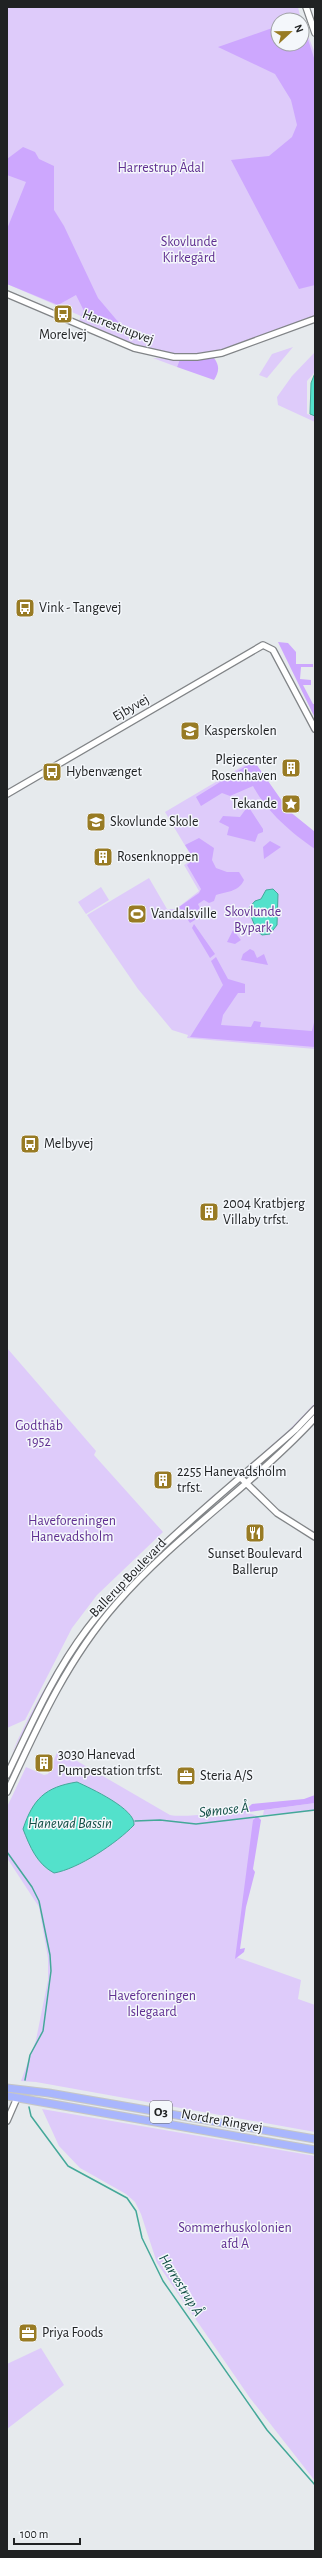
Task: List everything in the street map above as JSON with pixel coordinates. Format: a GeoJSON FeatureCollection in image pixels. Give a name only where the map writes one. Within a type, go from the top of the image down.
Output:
{"type":"FeatureCollection","features":[{"type":"Feature","properties":{"kind":"main road","name":"Nordre Ringvej"},"geometry":{"type":"LineString","coordinates":[[7,2088],[49,2093],[315,2139]]}},
{"type":"Feature","properties":{"kind":"main road","name":"Nordre Ringvej"},"geometry":{"type":"LineString","coordinates":[[7,2096],[315,2150]]}},
{"type":"Feature","properties":{"kind":"street"},"geometry":{"type":"LineString","coordinates":[[306,7],[315,33]]}},
{"type":"Feature","properties":{"kind":"street","name":"Harrestrupvej"},"geometry":{"type":"LineString","coordinates":[[7,294],[134,348],[174,357],[196,357],[222,353],[315,319]]}},
{"type":"Feature","properties":{"kind":"street","name":"Ejbyvej"},"geometry":{"type":"LineString","coordinates":[[7,794],[260,646],[268,646],[273,650],[315,729]]}},
{"type":"Feature","properties":{"kind":"street","name":"Ballerup Boulevard"},"geometry":{"type":"LineString","coordinates":[[7,1775],[40,1704],[87,1629],[110,1600],[151,1558],[295,1430],[315,1409]]}},
{"type":"Feature","properties":{"kind":"street","name":"Ballerup Boulevard"},"geometry":{"type":"LineString","coordinates":[[7,1792],[46,1707],[63,1676],[96,1628],[156,1563],[246,1484],[315,1418]]}},
{"type":"Feature","properties":{"kind":"street"},"geometry":{"type":"LineString","coordinates":[[240,1478],[277,1514],[315,1537]]}},
{"type":"Feature","properties":{"kind":"street"},"geometry":{"type":"LineString","coordinates":[[7,2121],[17,2098]]}},
{"type":"Feature","properties":{"kind":"green space","name":"Harrestrup Ådal"},"geometry":{"type":"Polygon","coordinates":[[[7,7],[298,7],[299,12],[270,12],[270,52],[310,52],[310,41],[315,53],[315,317],[211,353],[175,353],[143,347],[111,335],[79,321],[81,316],[7,284],[7,7]]]}},
{"type":"Feature","properties":{"kind":"green space"},"geometry":{"type":"Polygon","coordinates":[[[293,347],[267,378],[259,375],[272,354],[293,347]]]}},
{"type":"Feature","properties":{"kind":"green space"},"geometry":{"type":"Polygon","coordinates":[[[315,352],[315,372],[307,381],[307,414],[315,416],[315,422],[278,405],[277,397],[292,376],[315,352]]]}},
{"type":"Feature","properties":{"kind":"green space"},"geometry":{"type":"Polygon","coordinates":[[[153,358],[180,359],[177,367],[153,358]]]}},
{"type":"Feature","properties":{"kind":"green space","name":"Skovlunde Bypark"},"geometry":{"type":"Polygon","coordinates":[[[253,760],[289,811],[315,832],[315,1049],[187,1038],[188,1035],[172,1030],[138,989],[87,915],[149,878],[167,909],[176,909],[199,891],[184,865],[193,859],[165,812],[253,760]]]}},
{"type":"Feature","properties":{"kind":"green space"},"geometry":{"type":"Polygon","coordinates":[[[101,887],[109,900],[86,914],[78,902],[101,887]]]}},
{"type":"Feature","properties":{"kind":"green space","name":"Haveforeningen Hanevadsholm"},"geometry":{"type":"Polygon","coordinates":[[[7,1348],[96,1451],[94,1455],[163,1532],[97,1595],[72,1628],[25,1720],[7,1728],[7,1348]]]}},
{"type":"Feature","properties":{"kind":"green space"},"geometry":{"type":"Polygon","coordinates":[[[315,1403],[295,1427],[273,1447],[247,1467],[289,1430],[315,1403]]]}},
{"type":"Feature","properties":{"kind":"green space"},"geometry":{"type":"Polygon","coordinates":[[[215,1493],[204,1506],[146,1559],[62,1662],[12,1753],[50,1679],[81,1632],[98,1610],[136,1568],[215,1493]]]}},
{"type":"Feature","properties":{"kind":"green space","name":"Haveforeningen Islegaard"},"geometry":{"type":"Polygon","coordinates":[[[58,1750],[170,1815],[190,1816],[239,1813],[257,1816],[254,1819],[257,1818],[236,1957],[301,1980],[298,1999],[315,2005],[315,2132],[36,2082],[21,2081],[36,2040],[48,1980],[48,1958],[39,1907],[7,1858],[7,1807],[26,1767],[44,1775],[48,1774],[58,1750]]]}},
{"type":"Feature","properties":{"kind":"green space"},"geometry":{"type":"Polygon","coordinates":[[[315,1803],[315,1811],[263,1815],[264,1810],[315,1803]]]}},
{"type":"Feature","properties":{"kind":"green space","name":"Sommerhuskolonien afd A"},"geometry":{"type":"Polygon","coordinates":[[[42,2109],[315,2156],[315,2481],[250,2398],[157,2263],[141,2214],[135,2202],[126,2194],[80,2168],[59,2146],[42,2109]]]}},
{"type":"Feature","properties":{"kind":"green space"},"geometry":{"type":"Polygon","coordinates":[[[41,2348],[64,2385],[7,2429],[7,2364],[41,2348]]]}},
{"type":"Feature","properties":{"kind":"shaded area"},"geometry":{"type":"Polygon","coordinates":[[[270,29],[270,52],[310,52],[310,46],[315,61],[315,285],[299,289],[231,160],[269,156],[292,137],[297,125],[291,100],[275,74],[218,47],[270,29]]]}},
{"type":"Feature","properties":{"kind":"shaded area"},"geometry":{"type":"Polygon","coordinates":[[[23,147],[35,152],[39,159],[54,166],[54,210],[64,226],[98,298],[120,324],[136,334],[135,338],[81,316],[84,311],[76,295],[58,305],[7,284],[7,229],[26,182],[7,175],[7,159],[23,147]]]}},
{"type":"Feature","properties":{"kind":"shaded area"},"geometry":{"type":"Polygon","coordinates":[[[214,358],[218,369],[214,380],[177,367],[180,359],[214,358]]]}},
{"type":"Feature","properties":{"kind":"shaded area"},"geometry":{"type":"Polygon","coordinates":[[[278,642],[288,643],[296,652],[296,664],[313,664],[313,667],[301,667],[300,679],[311,680],[311,685],[303,685],[313,704],[315,704],[315,718],[278,642]]]}},
{"type":"Feature","properties":{"kind":"shaded area"},"geometry":{"type":"Polygon","coordinates":[[[254,761],[289,811],[315,832],[315,849],[297,836],[272,813],[253,786],[230,796],[222,793],[201,806],[196,797],[254,761]]]}},
{"type":"Feature","properties":{"kind":"shaded area"},"geometry":{"type":"Polygon","coordinates":[[[248,806],[263,829],[263,832],[258,834],[255,842],[227,835],[229,827],[219,822],[223,816],[240,817],[248,806]]]}},
{"type":"Feature","properties":{"kind":"shaded area"},"geometry":{"type":"Polygon","coordinates":[[[199,838],[214,848],[212,860],[216,868],[227,872],[239,872],[244,880],[239,887],[216,895],[214,901],[209,903],[204,900],[198,904],[203,915],[190,923],[179,907],[199,893],[201,889],[187,865],[194,859],[185,845],[199,838]]]}},
{"type":"Feature","properties":{"kind":"shaded area"},"geometry":{"type":"Polygon","coordinates":[[[270,841],[281,847],[264,859],[263,847],[270,841]]]}},
{"type":"Feature","properties":{"kind":"shaded area"},"geometry":{"type":"Polygon","coordinates":[[[194,924],[215,954],[210,958],[192,928],[194,924]]]}},
{"type":"Feature","properties":{"kind":"shaded area"},"geometry":{"type":"Polygon","coordinates":[[[233,930],[241,940],[235,944],[227,942],[233,930]]]}},
{"type":"Feature","properties":{"kind":"shaded area"},"geometry":{"type":"Polygon","coordinates":[[[250,949],[254,951],[257,958],[264,954],[268,965],[241,960],[243,954],[250,949]]]}},
{"type":"Feature","properties":{"kind":"shaded area"},"geometry":{"type":"Polygon","coordinates":[[[216,957],[228,979],[245,984],[245,993],[238,993],[223,1015],[221,1025],[251,1027],[254,1021],[261,1022],[260,1027],[312,1031],[315,1018],[315,1047],[190,1037],[223,985],[211,961],[216,957]]]}},
{"type":"Feature","properties":{"kind":"shaded area"},"geometry":{"type":"Polygon","coordinates":[[[315,1795],[315,1803],[242,1813],[252,1804],[304,1799],[315,1795]]]}},
{"type":"Feature","properties":{"kind":"shaded area"},"geometry":{"type":"Polygon","coordinates":[[[257,1816],[261,1820],[253,1869],[255,1872],[246,1907],[240,1949],[245,1948],[244,1952],[235,1959],[253,1820],[257,1816]]]}},
{"type":"Feature","properties":{"kind":"water"},"geometry":{"type":"Polygon","coordinates":[[[315,373],[315,416],[310,414],[311,383],[315,373]]]}},
{"type":"Feature","properties":{"kind":"water"},"geometry":{"type":"Polygon","coordinates":[[[273,889],[278,894],[277,925],[270,934],[262,935],[257,931],[248,909],[255,901],[261,899],[266,890],[273,889]]]}},
{"type":"Feature","properties":{"kind":"water","name":"Hanevad Bassin"},"geometry":{"type":"Polygon","coordinates":[[[77,1782],[101,1794],[128,1812],[133,1819],[134,1825],[118,1840],[97,1854],[64,1871],[54,1873],[39,1860],[31,1848],[23,1829],[31,1810],[42,1796],[56,1787],[77,1782]]]}},
{"type":"Feature","properties":{"kind":"waterway","name":"Sømose Å"},"geometry":{"type":"LineString","coordinates":[[135,1821],[160,1820],[196,1824],[315,1810]]}},
{"type":"Feature","properties":{"kind":"waterway","name":"Harrestrup Å"},"geometry":{"type":"LineString","coordinates":[[7,1852],[32,1887],[39,1901],[50,1955],[51,1971],[43,2031],[30,2055],[25,2080]]}},
{"type":"Feature","properties":{"kind":"waterway","name":"Harrestrup Å"},"geometry":{"type":"LineString","coordinates":[[29,2107],[31,2116],[68,2166],[127,2198],[136,2211],[142,2238],[163,2281],[267,2430],[315,2485]]}},
{"type":"Feature","properties":{"kind":"place","name":"Morelvej"},"geometry":{"type":"Point","coordinates":[63,314]}},
{"type":"Feature","properties":{"kind":"place","name":"Vink - Tangevej"},"geometry":{"type":"Point","coordinates":[25,608]}},
{"type":"Feature","properties":{"kind":"place","name":"Kasperskolen"},"geometry":{"type":"Point","coordinates":[190,731]}},
{"type":"Feature","properties":{"kind":"place","name":"Plejecenter Rosenhaven"},"geometry":{"type":"Point","coordinates":[291,768]}},
{"type":"Feature","properties":{"kind":"place","name":"Hybenvænget"},"geometry":{"type":"Point","coordinates":[52,772]}},
{"type":"Feature","properties":{"kind":"place","name":"Tekande"},"geometry":{"type":"Point","coordinates":[291,804]}},
{"type":"Feature","properties":{"kind":"place","name":"Skovlunde Skole"},"geometry":{"type":"Point","coordinates":[96,822]}},
{"type":"Feature","properties":{"kind":"place","name":"Rosenknoppen"},"geometry":{"type":"Point","coordinates":[103,857]}},
{"type":"Feature","properties":{"kind":"place","name":"Vandalsville"},"geometry":{"type":"Point","coordinates":[137,914]}},
{"type":"Feature","properties":{"kind":"place","name":"Melbyvej"},"geometry":{"type":"Point","coordinates":[30,1144]}},
{"type":"Feature","properties":{"kind":"place","name":"2004 Kratbjerg Villaby trfst."},"geometry":{"type":"Point","coordinates":[209,1212]}},
{"type":"Feature","properties":{"kind":"place","name":"2255 Hanevadsholm trfst."},"geometry":{"type":"Point","coordinates":[163,1480]}},
{"type":"Feature","properties":{"kind":"place","name":"Sunset Boulevard Ballerup"},"geometry":{"type":"Point","coordinates":[255,1533]}},
{"type":"Feature","properties":{"kind":"place","name":"3030 Hanevad Pumpestation trfst."},"geometry":{"type":"Point","coordinates":[44,1763]}},
{"type":"Feature","properties":{"kind":"place","name":"Steria A/S"},"geometry":{"type":"Point","coordinates":[186,1776]}},
{"type":"Feature","properties":{"kind":"place","name":"Priya Foods"},"geometry":{"type":"Point","coordinates":[28,2333]}},
{"type":"Feature","properties":{"kind":"park label","name":"Skovlunde Kirkegård"},"geometry":{"type":"Point","coordinates":[189,250]}},
{"type":"Feature","properties":{"kind":"park label","name":"Godthåb 1952"},"geometry":{"type":"Point","coordinates":[39,1434]}}]}
